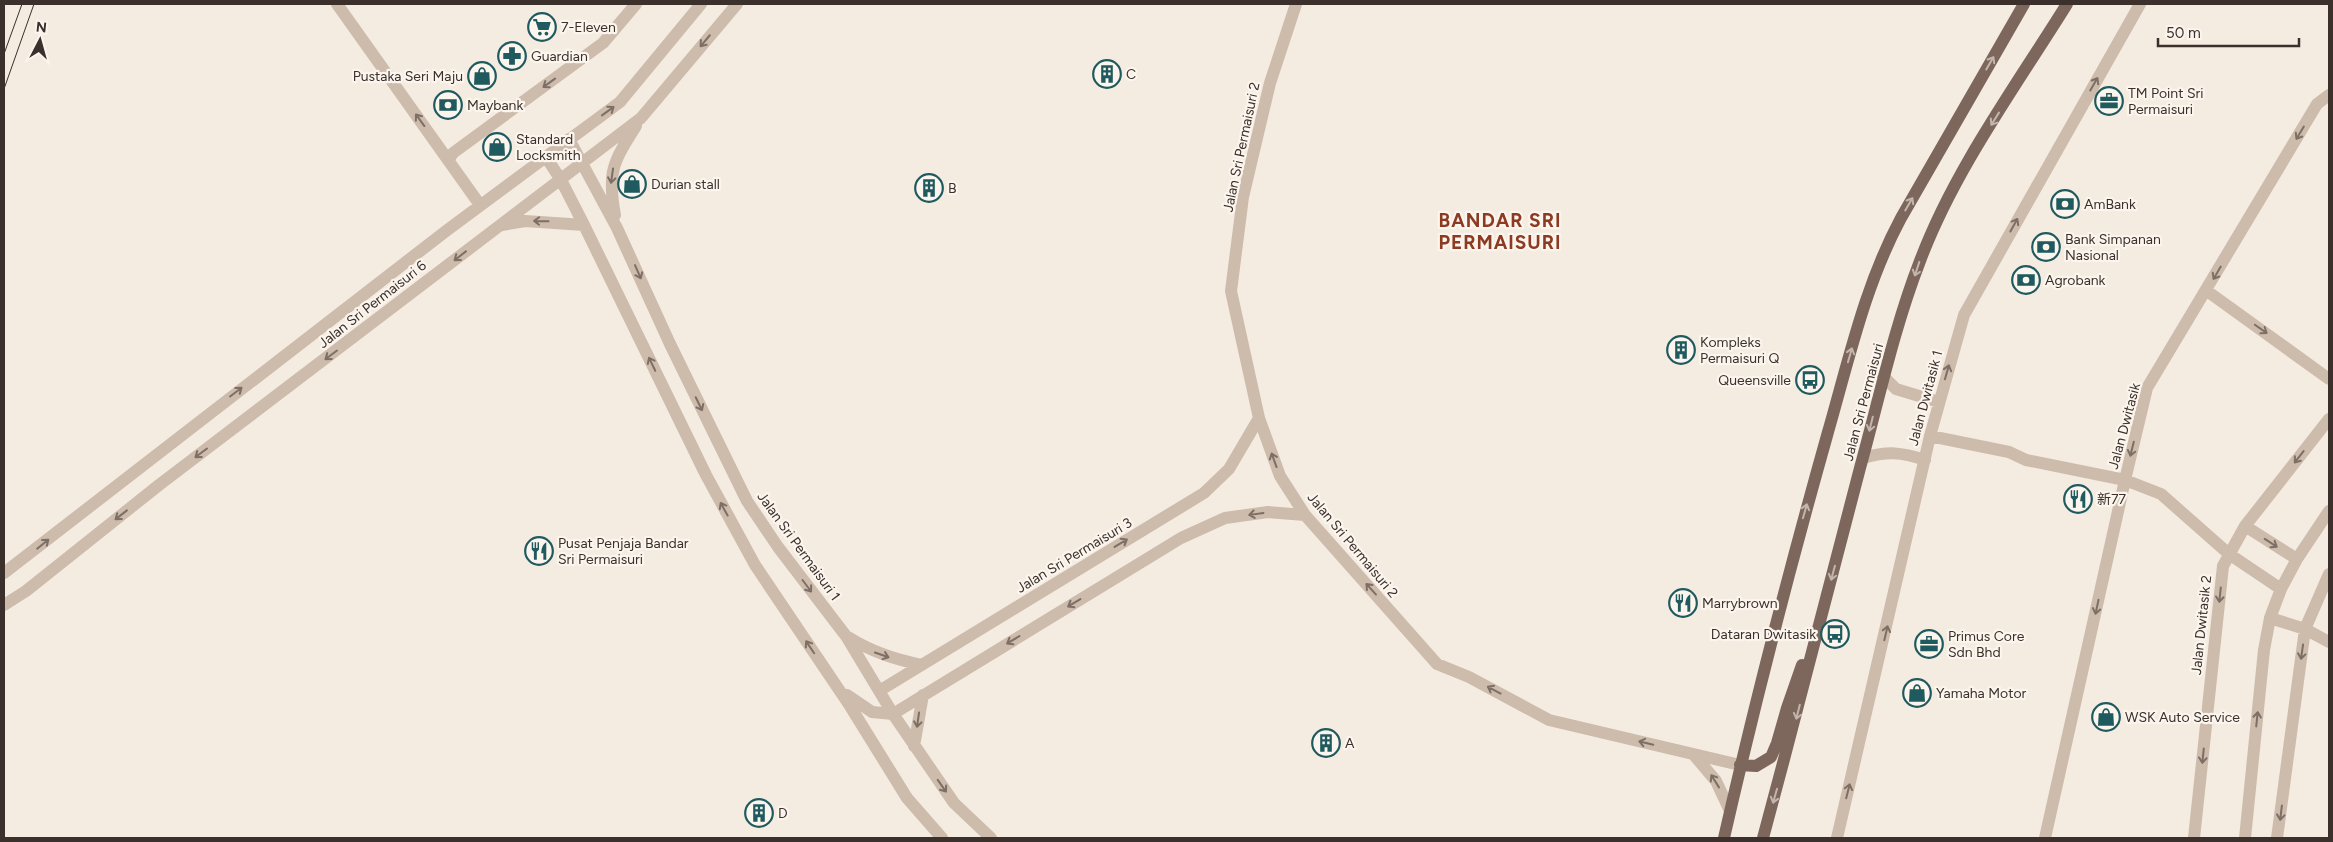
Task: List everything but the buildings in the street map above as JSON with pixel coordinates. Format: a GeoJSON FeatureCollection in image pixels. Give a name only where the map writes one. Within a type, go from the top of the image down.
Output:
{"type":"FeatureCollection","features":[{"type":"Feature","properties":{"kind":"main road","name":"Jalan Sri Permaisuri"},"geometry":{"type":"LineString","coordinates":[[1724,838],[1740,765],[1792,558],[1865,302],[1883,252],[2024,4]]}},
{"type":"Feature","properties":{"kind":"main road","name":"Jalan Sri Permaisuri"},"geometry":{"type":"LineString","coordinates":[[1763,838],[1883,376],[1920,261],[1940,215],[1968,162],[2067,4]]}},
{"type":"Feature","properties":{"kind":"main road"},"geometry":{"type":"LineString","coordinates":[[1740,765],[1756,766],[1771,757],[1826,596]]}},
{"type":"Feature","properties":{"kind":"street"},"geometry":{"type":"LineString","coordinates":[[337,4],[480,205]]}},
{"type":"Feature","properties":{"kind":"street"},"geometry":{"type":"LineString","coordinates":[[449,159],[453,154],[603,43],[636,4]]}},
{"type":"Feature","properties":{"kind":"street","name":"Jalan Sri Permaisuri 6"},"geometry":{"type":"LineString","coordinates":[[4,573],[480,205],[620,102],[702,4]]}},
{"type":"Feature","properties":{"kind":"street","name":"Jalan Sri Permaisuri 6"},"geometry":{"type":"LineString","coordinates":[[4,605],[26,591],[159,485],[641,118],[737,4]]}},
{"type":"Feature","properties":{"kind":"street","name":"Jalan Sri Permaisuri 2"},"geometry":{"type":"LineString","coordinates":[[1292,4],[1270,83],[1243,197],[1231,291],[1259,418],[1280,476],[1305,515],[1437,664],[1469,676],[1549,720],[1740,765]]}},
{"type":"Feature","properties":{"kind":"street","name":"Jalan Dwitasik 1"},"geometry":{"type":"LineString","coordinates":[[1837,838],[1938,402],[1964,314],[2140,4]]}},
{"type":"Feature","properties":{"kind":"street","name":"Jalan Dwitasik"},"geometry":{"type":"LineString","coordinates":[[2045,838],[2124,480],[2147,388],[2207,291],[2317,104],[2329,95]]}},
{"type":"Feature","properties":{"kind":"street"},"geometry":{"type":"LineString","coordinates":[[617,228],[610,188],[612,171],[616,157],[641,118]]}},
{"type":"Feature","properties":{"kind":"street","name":"Jalan Sri Permaisuri 1"},"geometry":{"type":"LineString","coordinates":[[569,139],[617,228],[670,344],[747,501],[778,547],[846,636],[893,714],[954,802],[991,838]]}},
{"type":"Feature","properties":{"kind":"street"},"geometry":{"type":"LineString","coordinates":[[546,157],[561,180],[706,475],[755,565],[838,687],[907,798],[942,838]]}},
{"type":"Feature","properties":{"kind":"street"},"geometry":{"type":"LineString","coordinates":[[498,226],[525,221],[584,225]]}},
{"type":"Feature","properties":{"kind":"street"},"geometry":{"type":"LineString","coordinates":[[2207,291],[2329,379]]}},
{"type":"Feature","properties":{"kind":"street"},"geometry":{"type":"LineString","coordinates":[[1883,376],[1896,389],[1938,402]]}},
{"type":"Feature","properties":{"kind":"street","name":"Jalan Sri Permaisuri 3"},"geometry":{"type":"LineString","coordinates":[[879,691],[1204,493],[1229,470],[1259,418]]}},
{"type":"Feature","properties":{"kind":"street","name":"Jalan Dwitasik 2"},"geometry":{"type":"LineString","coordinates":[[2194,838],[2223,566],[2245,526],[2329,419]]}},
{"type":"Feature","properties":{"kind":"street"},"geometry":{"type":"LineString","coordinates":[[1930,436],[2009,452],[2026,460],[2124,480],[2161,494],[2228,554],[2281,589]]}},
{"type":"Feature","properties":{"kind":"street"},"geometry":{"type":"LineString","coordinates":[[1863,458],[1889,452],[1901,452],[1925,460]]}},
{"type":"Feature","properties":{"kind":"street"},"geometry":{"type":"LineString","coordinates":[[2245,838],[2264,650],[2270,618],[2281,589],[2296,559],[2329,511]]}},
{"type":"Feature","properties":{"kind":"street"},"geometry":{"type":"LineString","coordinates":[[838,687],[872,712],[893,714],[1181,538],[1225,518],[1268,512],[1305,515]]}},
{"type":"Feature","properties":{"kind":"street"},"geometry":{"type":"LineString","coordinates":[[2245,526],[2296,559]]}},
{"type":"Feature","properties":{"kind":"street"},"geometry":{"type":"LineString","coordinates":[[2278,838],[2305,629],[2329,574]]}},
{"type":"Feature","properties":{"kind":"street"},"geometry":{"type":"LineString","coordinates":[[2270,618],[2305,629],[2329,642]]}},
{"type":"Feature","properties":{"kind":"street"},"geometry":{"type":"LineString","coordinates":[[846,636],[867,650],[880,655],[922,665]]}},
{"type":"Feature","properties":{"kind":"street"},"geometry":{"type":"LineString","coordinates":[[876,748],[870,727],[872,712],[879,691]]}},
{"type":"Feature","properties":{"kind":"street"},"geometry":{"type":"LineString","coordinates":[[914,746],[923,695]]}},
{"type":"Feature","properties":{"kind":"street"},"geometry":{"type":"LineString","coordinates":[[1694,754],[1716,781],[1730,811]]}},
{"type":"Feature","properties":{"kind":"tram line"},"geometry":{"type":"LineString","coordinates":[[4,54],[22,4]]}},
{"type":"Feature","properties":{"kind":"tram line"},"geometry":{"type":"LineString","coordinates":[[4,89],[34,4]]}},
{"type":"Feature","properties":{"kind":"place","name":"7-Eleven"},"geometry":{"type":"Point","coordinates":[542,27]}},
{"type":"Feature","properties":{"kind":"place","name":"Guardian"},"geometry":{"type":"Point","coordinates":[512,56]}},
{"type":"Feature","properties":{"kind":"place","name":"C"},"geometry":{"type":"Point","coordinates":[1107,74]}},
{"type":"Feature","properties":{"kind":"place","name":"Pustaka Seri Maju"},"geometry":{"type":"Point","coordinates":[482,76]}},
{"type":"Feature","properties":{"kind":"place","name":"TM Point Sri Permaisuri"},"geometry":{"type":"Point","coordinates":[2109,101]}},
{"type":"Feature","properties":{"kind":"place","name":"Maybank"},"geometry":{"type":"Point","coordinates":[448,105]}},
{"type":"Feature","properties":{"kind":"place","name":"Standard Locksmith"},"geometry":{"type":"Point","coordinates":[497,147]}},
{"type":"Feature","properties":{"kind":"place","name":"Durian stall"},"geometry":{"type":"Point","coordinates":[632,184]}},
{"type":"Feature","properties":{"kind":"place","name":"B"},"geometry":{"type":"Point","coordinates":[929,188]}},
{"type":"Feature","properties":{"kind":"place","name":"AmBank"},"geometry":{"type":"Point","coordinates":[2065,204]}},
{"type":"Feature","properties":{"kind":"place","name":"Bank Simpanan Nasional"},"geometry":{"type":"Point","coordinates":[2046,247]}},
{"type":"Feature","properties":{"kind":"place","name":"Agrobank"},"geometry":{"type":"Point","coordinates":[2026,280]}},
{"type":"Feature","properties":{"kind":"place","name":"Kompleks Permaisuri Q"},"geometry":{"type":"Point","coordinates":[1681,350]}},
{"type":"Feature","properties":{"kind":"place","name":"Queensville"},"geometry":{"type":"Point","coordinates":[1810,380]}},
{"type":"Feature","properties":{"kind":"place","name":"新77"},"geometry":{"type":"Point","coordinates":[2078,499]}},
{"type":"Feature","properties":{"kind":"place","name":"Pusat Penjaja Bandar Sri Permaisuri"},"geometry":{"type":"Point","coordinates":[539,551]}},
{"type":"Feature","properties":{"kind":"place","name":"Marrybrown"},"geometry":{"type":"Point","coordinates":[1683,603]}},
{"type":"Feature","properties":{"kind":"place","name":"Dataran Dwitasik"},"geometry":{"type":"Point","coordinates":[1835,634]}},
{"type":"Feature","properties":{"kind":"place","name":"Primus Core Sdn Bhd"},"geometry":{"type":"Point","coordinates":[1929,644]}},
{"type":"Feature","properties":{"kind":"place","name":"Yamaha Motor"},"geometry":{"type":"Point","coordinates":[1917,693]}},
{"type":"Feature","properties":{"kind":"place","name":"WSK Auto Service"},"geometry":{"type":"Point","coordinates":[2106,717]}},
{"type":"Feature","properties":{"kind":"place","name":"A"},"geometry":{"type":"Point","coordinates":[1326,743]}},
{"type":"Feature","properties":{"kind":"place","name":"D"},"geometry":{"type":"Point","coordinates":[759,813]}},
{"type":"Feature","properties":{"kind":"district","name":"BANDAR SRI PERMAISURI"},"geometry":{"type":"Point","coordinates":[1500,231]}}]}
